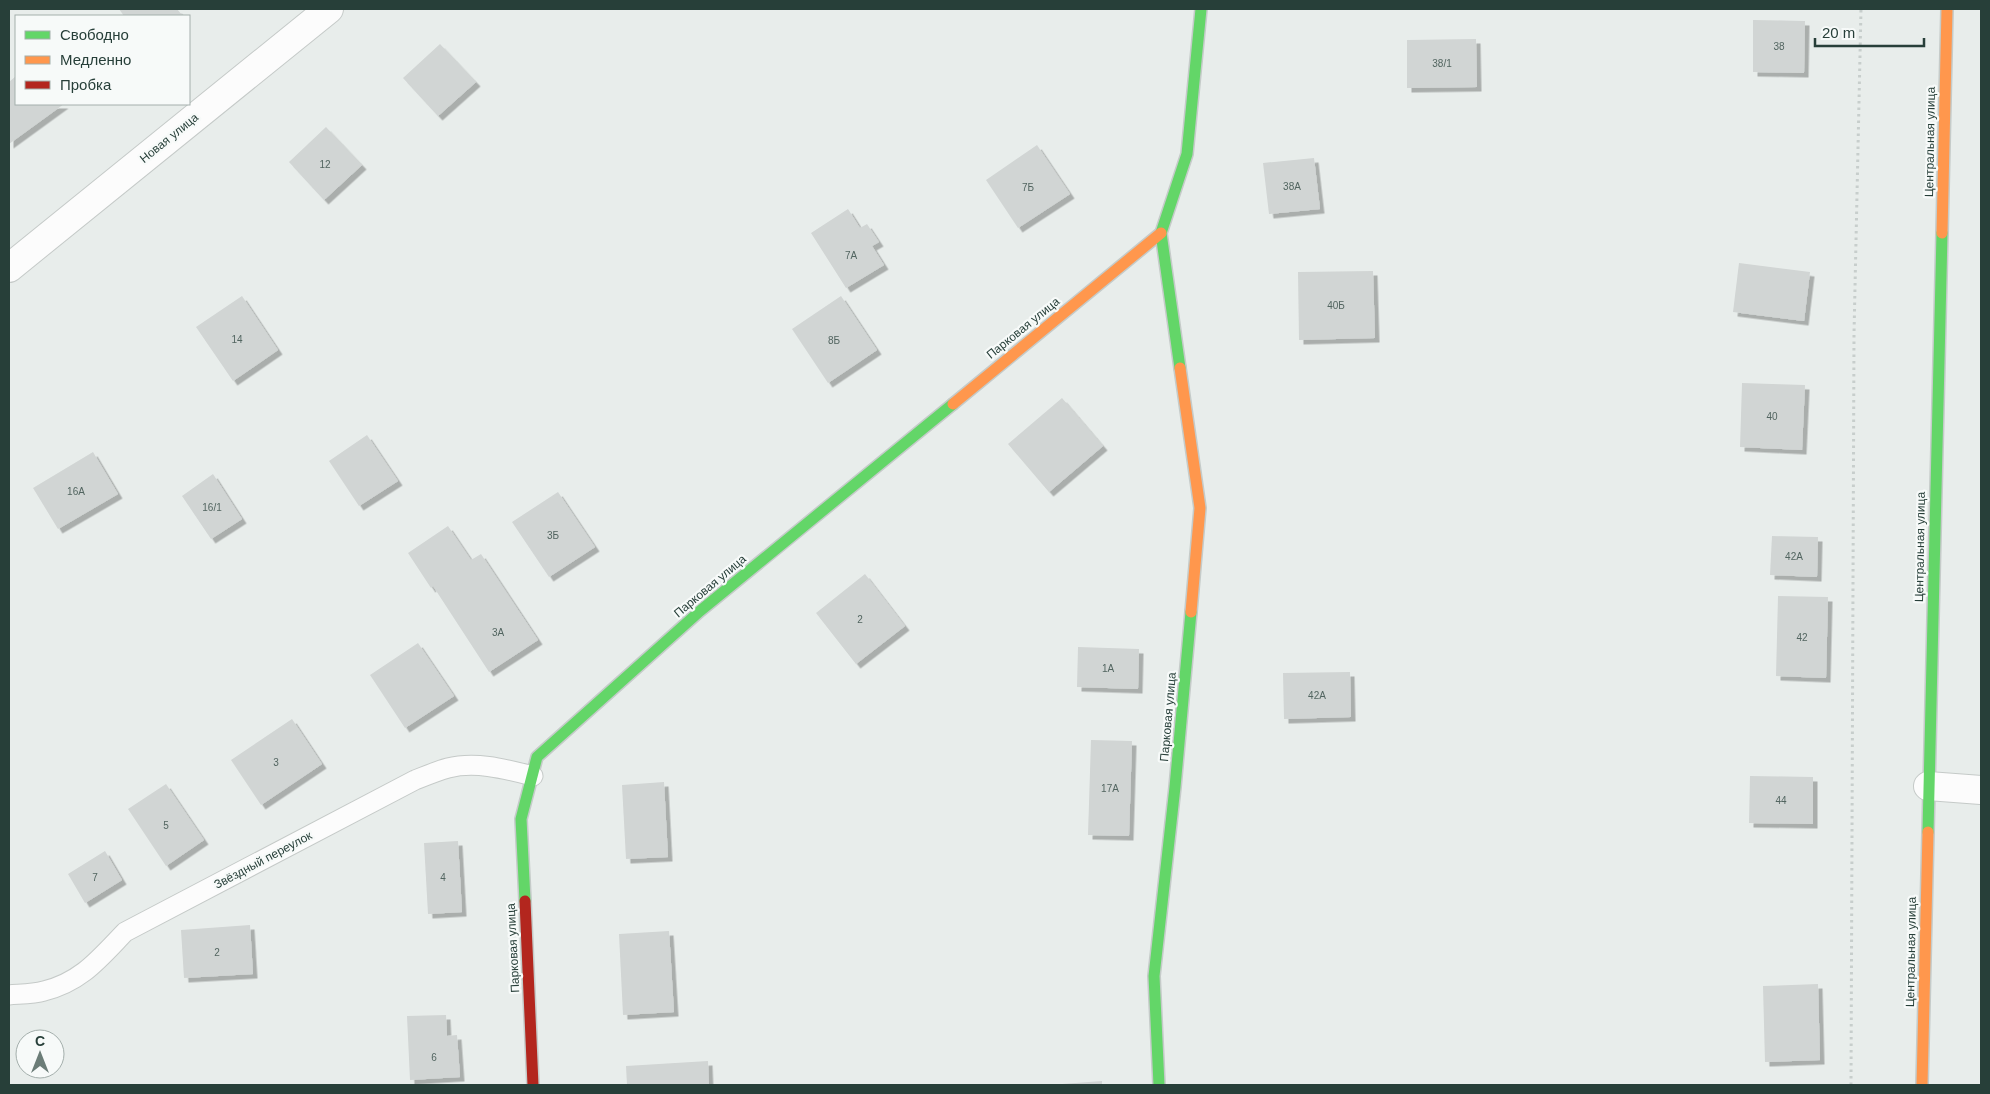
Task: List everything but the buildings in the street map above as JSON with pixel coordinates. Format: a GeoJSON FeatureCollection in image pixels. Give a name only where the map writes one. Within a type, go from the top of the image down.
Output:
{"type":"FeatureCollection","features":[{"type":"Feature","properties":{"kind":"street","name":"Новая улица"},"geometry":{"type":"LineString","coordinates":[[9,268],[329,9]]}},
{"type":"Feature","properties":{"kind":"street","name":"Парковая улица"},"geometry":{"type":"LineString","coordinates":[[1159,1085],[1154,976],[1175,786],[1200,508],[1161,232],[1187,154],[1201,9]]}},
{"type":"Feature","properties":{"kind":"street","name":"Центральная улица"},"geometry":{"type":"LineString","coordinates":[[1922,1085],[1947,9]]}},
{"type":"Feature","properties":{"kind":"street","name":"Парковая улица"},"geometry":{"type":"LineString","coordinates":[[533,1085],[521,819],[537,758],[700,611],[1161,232]]}},
{"type":"Feature","properties":{"kind":"street"},"geometry":{"type":"LineString","coordinates":[[1928,786],[1981,790]]}},
{"type":"Feature","properties":{"kind":"lane","name":"Звёздный переулок"},"geometry":{"type":"LineString","coordinates":[[9,994],[42,992],[64,985],[79,977],[93,966],[125,932],[415,780],[449,768],[480,765],[500,767],[532,776]]}},
{"type":"Feature","properties":{"kind":"path"},"geometry":{"type":"LineString","coordinates":[[1851,1085],[1854,334],[1860,9]]}},
{"type":"Feature","properties":{"kind":"traffic: fast"},"geometry":{"type":"LineString","coordinates":[[1180,368],[1161,233],[1187,154],[1201,9]]}},
{"type":"Feature","properties":{"kind":"traffic: fast"},"geometry":{"type":"LineString","coordinates":[[1928,832],[1942,233]]}},
{"type":"Feature","properties":{"kind":"traffic: fast"},"geometry":{"type":"LineString","coordinates":[[525,901],[521,819],[537,757],[700,611],[953,404]]}},
{"type":"Feature","properties":{"kind":"traffic: fast"},"geometry":{"type":"LineString","coordinates":[[1159,1085],[1154,976],[1175,787],[1191,612]]}},
{"type":"Feature","properties":{"kind":"traffic: slow"},"geometry":{"type":"LineString","coordinates":[[1942,233],[1947,9]]}},
{"type":"Feature","properties":{"kind":"traffic: slow"},"geometry":{"type":"LineString","coordinates":[[953,404],[1161,233]]}},
{"type":"Feature","properties":{"kind":"traffic: slow"},"geometry":{"type":"LineString","coordinates":[[1180,368],[1200,508],[1191,612]]}},
{"type":"Feature","properties":{"kind":"traffic: slow"},"geometry":{"type":"LineString","coordinates":[[1922,1085],[1928,832]]}},
{"type":"Feature","properties":{"kind":"traffic: jam"},"geometry":{"type":"LineString","coordinates":[[525,901],[533,1085]]}}]}
